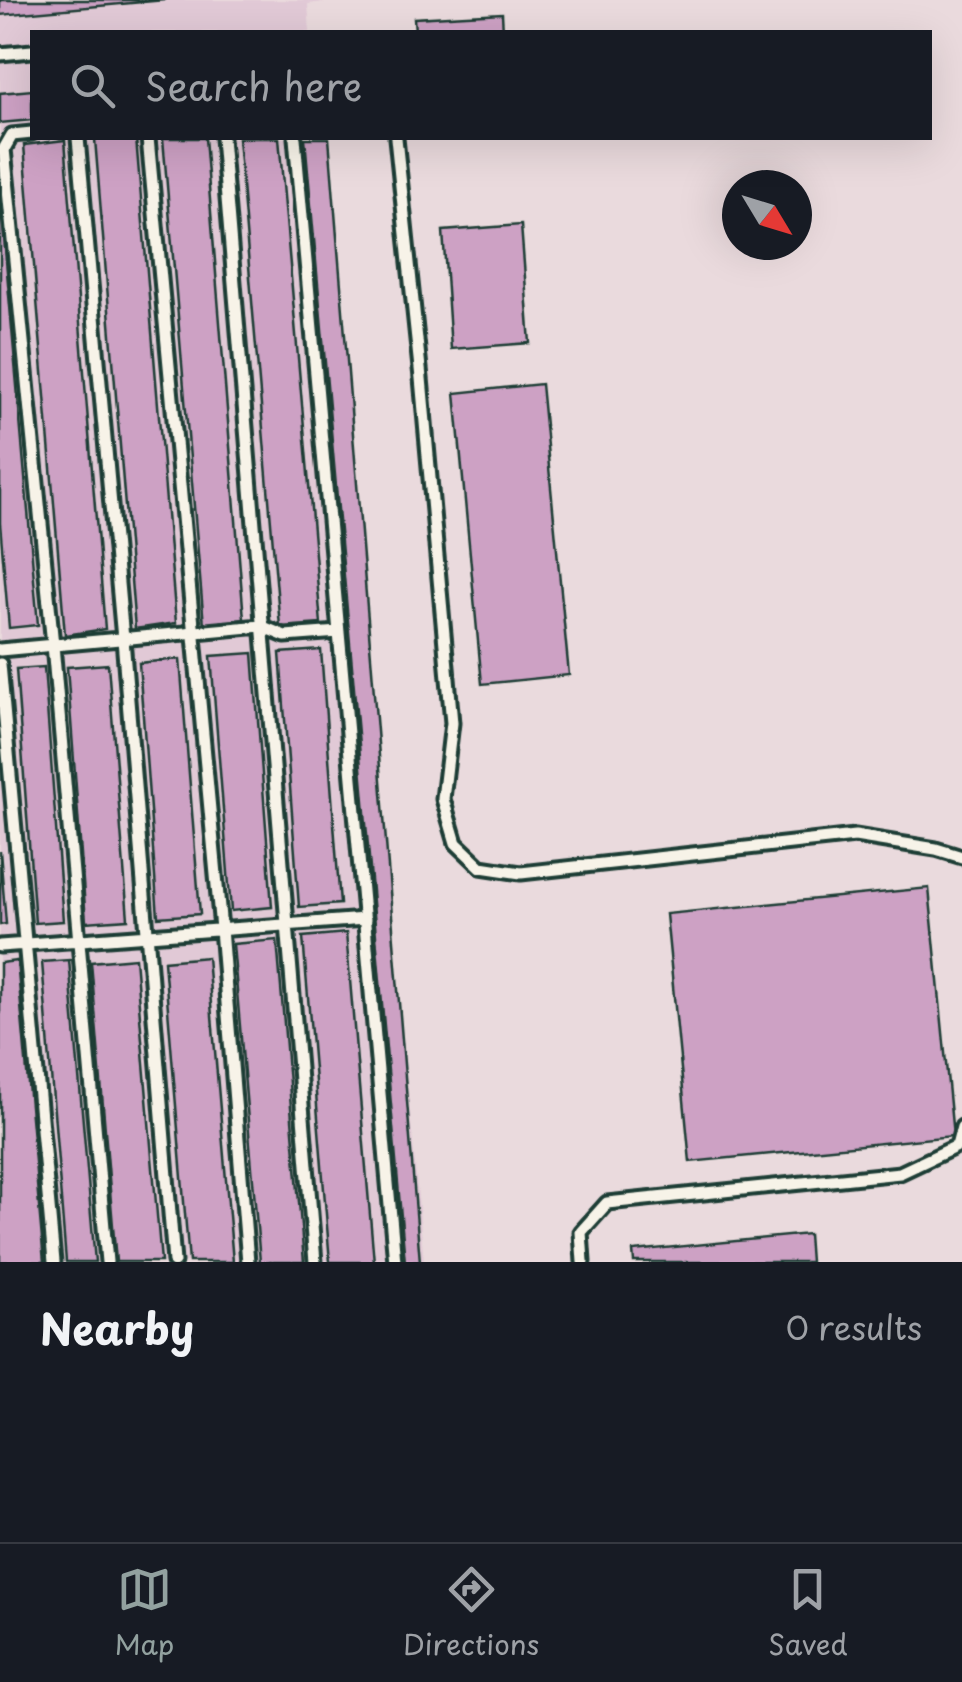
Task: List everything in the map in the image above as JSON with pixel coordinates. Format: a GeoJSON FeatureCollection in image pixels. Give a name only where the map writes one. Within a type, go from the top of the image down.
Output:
{"type":"FeatureCollection","features":[{"type":"Feature","properties":{"kind":"lane"},"geometry":{"type":"LineString","coordinates":[[0,54],[30,51]]}},
{"type":"Feature","properties":{"kind":"lane"},"geometry":{"type":"LineString","coordinates":[[30,134],[12,135],[4,149],[54,645],[107,1262]]}},
{"type":"Feature","properties":{"kind":"lane"},"geometry":{"type":"LineString","coordinates":[[78,140],[174,1262]]}},
{"type":"Feature","properties":{"kind":"lane"},"geometry":{"type":"LineString","coordinates":[[148,140],[248,1262]]}},
{"type":"Feature","properties":{"kind":"lane"},"geometry":{"type":"LineString","coordinates":[[222,140],[315,1262]]}},
{"type":"Feature","properties":{"kind":"lane"},"geometry":{"type":"LineString","coordinates":[[295,140],[396,1262]]}},
{"type":"Feature","properties":{"kind":"lane"},"geometry":{"type":"LineString","coordinates":[[396,140],[452,722],[442,800],[456,843],[481,867],[522,873],[855,836],[936,849],[962,858]]}},
{"type":"Feature","properties":{"kind":"lane"},"geometry":{"type":"LineString","coordinates":[[0,650],[260,626],[285,636],[339,632]]}},
{"type":"Feature","properties":{"kind":"lane"},"geometry":{"type":"LineString","coordinates":[[0,664],[54,1262]]}},
{"type":"Feature","properties":{"kind":"lane"},"geometry":{"type":"LineString","coordinates":[[0,946],[365,919]]}},
{"type":"Feature","properties":{"kind":"lane"},"geometry":{"type":"LineString","coordinates":[[584,1262],[581,1232],[608,1202],[900,1174],[957,1146],[962,1127]]}},
{"type":"Feature","properties":{"kind":"shaded area"},"geometry":{"type":"Polygon","coordinates":[[[0,0],[341,0],[308,4],[310,30],[30,30],[30,140],[320,140],[424,1262],[0,1262],[0,0]]]}},
{"type":"Feature","properties":{"kind":"building"},"geometry":{"type":"Polygon","coordinates":[[[0,0],[165,0],[0,15],[0,0]]]}},
{"type":"Feature","properties":{"kind":"building"},"geometry":{"type":"Polygon","coordinates":[[[502,13],[503,30],[415,30],[414,18],[502,13]]]}},
{"type":"Feature","properties":{"kind":"building"},"geometry":{"type":"Polygon","coordinates":[[[30,90],[30,120],[0,123],[0,93],[30,90]]]}},
{"type":"Feature","properties":{"kind":"building"},"geometry":{"type":"Polygon","coordinates":[[[65,140],[105,629],[65,635],[24,145],[65,140]]]}},
{"type":"Feature","properties":{"kind":"building"},"geometry":{"type":"Polygon","coordinates":[[[95,140],[136,140],[176,623],[135,629],[95,140]]]}},
{"type":"Feature","properties":{"kind":"building"},"geometry":{"type":"Polygon","coordinates":[[[163,140],[205,140],[244,619],[204,625],[163,140]]]}},
{"type":"Feature","properties":{"kind":"building"},"geometry":{"type":"Polygon","coordinates":[[[238,140],[279,140],[321,624],[280,627],[238,140]]]}},
{"type":"Feature","properties":{"kind":"building"},"geometry":{"type":"Polygon","coordinates":[[[305,140],[329,140],[420,1262],[405,1262],[305,140]]]}},
{"type":"Feature","properties":{"kind":"building"},"geometry":{"type":"Polygon","coordinates":[[[0,192],[38,625],[9,628],[0,523],[0,192]]]}},
{"type":"Feature","properties":{"kind":"building"},"geometry":{"type":"Polygon","coordinates":[[[521,225],[530,343],[451,349],[443,231],[521,225]]]}},
{"type":"Feature","properties":{"kind":"building"},"geometry":{"type":"Polygon","coordinates":[[[541,384],[569,675],[482,684],[455,393],[541,384]]]}},
{"type":"Feature","properties":{"kind":"building"},"geometry":{"type":"Polygon","coordinates":[[[321,650],[340,904],[299,907],[280,653],[321,650]]]}},
{"type":"Feature","properties":{"kind":"building"},"geometry":{"type":"Polygon","coordinates":[[[253,653],[272,907],[231,911],[211,656],[253,653]]]}},
{"type":"Feature","properties":{"kind":"building"},"geometry":{"type":"Polygon","coordinates":[[[180,659],[200,914],[158,917],[139,663],[180,659]]]}},
{"type":"Feature","properties":{"kind":"building"},"geometry":{"type":"Polygon","coordinates":[[[108,664],[128,919],[86,922],[67,667],[108,664]]]}},
{"type":"Feature","properties":{"kind":"building"},"geometry":{"type":"Polygon","coordinates":[[[44,667],[63,921],[35,923],[16,669],[44,667]]]}},
{"type":"Feature","properties":{"kind":"building"},"geometry":{"type":"Polygon","coordinates":[[[0,851],[6,924],[0,925],[0,851]]]}},
{"type":"Feature","properties":{"kind":"building"},"geometry":{"type":"Polygon","coordinates":[[[929,888],[953,1136],[690,1162],[666,914],[929,888]]]}},
{"type":"Feature","properties":{"kind":"building"},"geometry":{"type":"Polygon","coordinates":[[[346,933],[374,1262],[330,1262],[303,937],[346,933]]]}},
{"type":"Feature","properties":{"kind":"building"},"geometry":{"type":"Polygon","coordinates":[[[277,940],[304,1262],[260,1262],[233,944],[277,940]]]}},
{"type":"Feature","properties":{"kind":"building"},"geometry":{"type":"Polygon","coordinates":[[[207,957],[233,1262],[189,1262],[164,961],[207,957]]]}},
{"type":"Feature","properties":{"kind":"building"},"geometry":{"type":"Polygon","coordinates":[[[135,958],[161,1262],[116,1262],[91,962],[135,958]]]}},
{"type":"Feature","properties":{"kind":"building"},"geometry":{"type":"Polygon","coordinates":[[[69,960],[95,1262],[66,1262],[42,962],[69,960]]]}},
{"type":"Feature","properties":{"kind":"building"},"geometry":{"type":"Polygon","coordinates":[[[17,961],[44,1262],[0,1262],[0,963],[17,961]]]}},
{"type":"Feature","properties":{"kind":"building"},"geometry":{"type":"Polygon","coordinates":[[[808,1234],[810,1262],[634,1262],[633,1251],[808,1234]]]}}]}
